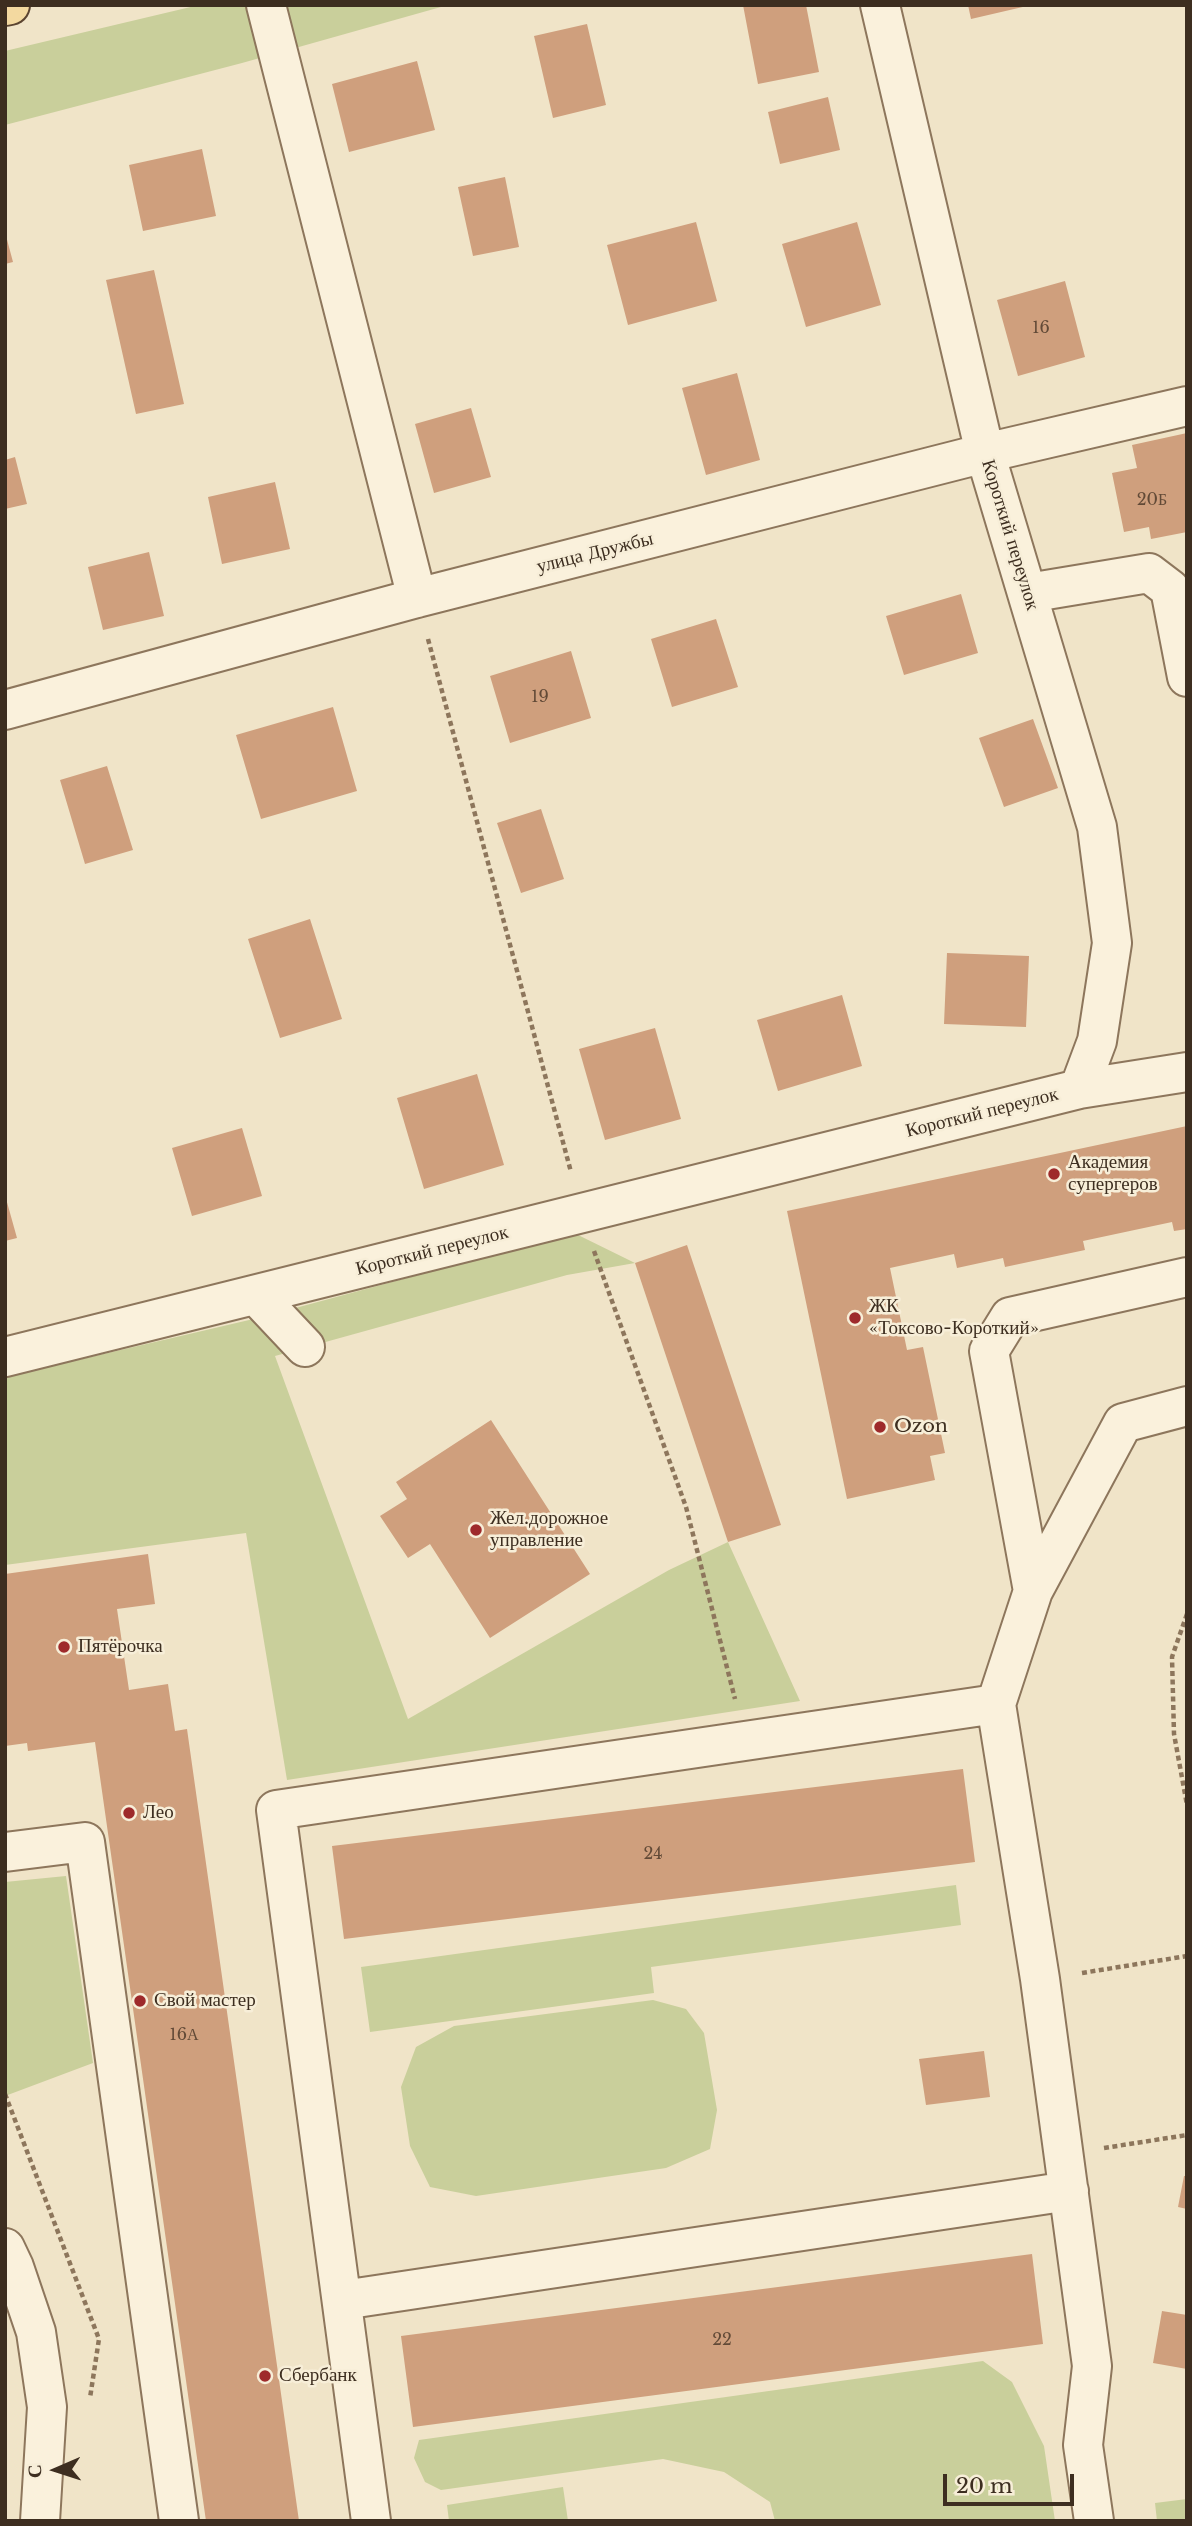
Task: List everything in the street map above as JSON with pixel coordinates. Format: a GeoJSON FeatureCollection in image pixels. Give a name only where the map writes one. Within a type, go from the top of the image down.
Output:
{"type":"FeatureCollection","features":[{"type":"Feature","properties":{"kind":"street"},"geometry":{"type":"LineString","coordinates":[[267,5],[417,598]]}},
{"type":"Feature","properties":{"kind":"street","name":"Короткий переулок"},"geometry":{"type":"LineString","coordinates":[[5,1357],[1079,1089],[1097,1041],[1112,943],[1097,827],[985,453],[880,5]]}},
{"type":"Feature","properties":{"kind":"street","name":"улица Дружбы"},"geometry":{"type":"LineString","coordinates":[[5,710],[417,598],[985,453],[1187,406]]}},
{"type":"Feature","properties":{"kind":"street"},"geometry":{"type":"LineString","coordinates":[[1027,593],[1149,573],[1170,589],[1187,677]]}},
{"type":"Feature","properties":{"kind":"street"},"geometry":{"type":"LineString","coordinates":[[1079,1089],[1187,1072]]}},
{"type":"Feature","properties":{"kind":"street"},"geometry":{"type":"LineString","coordinates":[[1033,1591],[989,1351],[1010,1317],[1187,1277]]}},
{"type":"Feature","properties":{"kind":"street"},"geometry":{"type":"LineString","coordinates":[[256,1295],[305,1348]]}},
{"type":"Feature","properties":{"kind":"street"},"geometry":{"type":"LineString","coordinates":[[1094,2521],[1083,2445],[1093,2366],[1040,1979],[996,1704],[1033,1591],[1123,1423],[1187,1406]]}},
{"type":"Feature","properties":{"kind":"street"},"geometry":{"type":"LineString","coordinates":[[371,2521],[276,1810],[996,1704]]}},
{"type":"Feature","properties":{"kind":"street"},"geometry":{"type":"LineString","coordinates":[[5,1852],[85,1842],[179,2521]]}},
{"type":"Feature","properties":{"kind":"street"},"geometry":{"type":"LineString","coordinates":[[343,2300],[1067,2173]]}},
{"type":"Feature","properties":{"kind":"street"},"geometry":{"type":"LineString","coordinates":[[5,2248],[15,2267],[36,2332],[47,2407],[40,2521]]}},
{"type":"Feature","properties":{"kind":"path"},"geometry":{"type":"LineString","coordinates":[[417,598],[582,1214],[601,1274],[686,1507],[746,1742]]}},
{"type":"Feature","properties":{"kind":"path"},"geometry":{"type":"LineString","coordinates":[[1187,1614],[1172,1657],[1174,1734],[1187,1805]]}},
{"type":"Feature","properties":{"kind":"path"},"geometry":{"type":"LineString","coordinates":[[1040,1979],[1187,1956]]}},
{"type":"Feature","properties":{"kind":"path"},"geometry":{"type":"LineString","coordinates":[[1067,2173],[1187,2135]]}},
{"type":"Feature","properties":{"kind":"green space"},"geometry":{"type":"Polygon","coordinates":[[[199,5],[448,5],[242,63],[5,125],[5,51],[199,5]]]}},
{"type":"Feature","properties":{"kind":"green space"},"geometry":{"type":"Polygon","coordinates":[[[574,1233],[635,1263],[567,1275],[275,1356],[408,1719],[669,1570],[728,1542],[800,1701],[287,1780],[246,1533],[5,1565],[5,1377],[262,1317],[574,1233]]]}},
{"type":"Feature","properties":{"kind":"green space"},"geometry":{"type":"Polygon","coordinates":[[[66,1876],[93,2063],[5,2096],[5,1882],[66,1876]]]}},
{"type":"Feature","properties":{"kind":"green space"},"geometry":{"type":"Polygon","coordinates":[[[956,1885],[961,1925],[651,1967],[654,1993],[370,2032],[361,1967],[956,1885]]]}},
{"type":"Feature","properties":{"kind":"green space"},"geometry":{"type":"Polygon","coordinates":[[[653,2000],[686,2009],[704,2033],[717,2110],[710,2149],[666,2168],[476,2196],[430,2187],[410,2146],[401,2087],[416,2047],[454,2026],[653,2000]]]}},
{"type":"Feature","properties":{"kind":"green space"},"geometry":{"type":"Polygon","coordinates":[[[983,2361],[1012,2382],[1044,2446],[1055,2521],[775,2521],[770,2502],[724,2472],[663,2459],[441,2490],[425,2482],[414,2458],[419,2440],[983,2361]]]}},
{"type":"Feature","properties":{"kind":"green space"},"geometry":{"type":"Polygon","coordinates":[[[563,2487],[568,2521],[449,2521],[447,2505],[563,2487]]]}},
{"type":"Feature","properties":{"kind":"green space"},"geometry":{"type":"Polygon","coordinates":[[[1187,2499],[1187,2521],[1157,2521],[1155,2503],[1187,2499]]]}},
{"type":"Feature","properties":{"kind":"building"},"geometry":{"type":"Polygon","coordinates":[[[743,5],[806,5],[819,72],[758,84],[743,5]]]}},
{"type":"Feature","properties":{"kind":"building"},"geometry":{"type":"Polygon","coordinates":[[[968,5],[1027,5],[1027,6],[971,19],[968,5]]]}},
{"type":"Feature","properties":{"kind":"building"},"geometry":{"type":"Polygon","coordinates":[[[587,24],[606,105],[553,118],[534,36],[587,24]]]}},
{"type":"Feature","properties":{"kind":"building"},"geometry":{"type":"Polygon","coordinates":[[[417,61],[435,130],[349,152],[332,84],[417,61]]]}},
{"type":"Feature","properties":{"kind":"building"},"geometry":{"type":"Polygon","coordinates":[[[828,97],[840,150],[780,164],[768,112],[828,97]]]}},
{"type":"Feature","properties":{"kind":"building"},"geometry":{"type":"Polygon","coordinates":[[[202,149],[216,216],[143,231],[129,165],[202,149]]]}},
{"type":"Feature","properties":{"kind":"building"},"geometry":{"type":"Polygon","coordinates":[[[505,177],[519,247],[473,256],[458,187],[505,177]]]}},
{"type":"Feature","properties":{"kind":"building"},"geometry":{"type":"Polygon","coordinates":[[[696,222],[717,301],[628,325],[607,245],[696,222]]]}},
{"type":"Feature","properties":{"kind":"building"},"geometry":{"type":"Polygon","coordinates":[[[857,222],[881,305],[806,327],[782,244],[857,222]]]}},
{"type":"Feature","properties":{"kind":"building"},"geometry":{"type":"Polygon","coordinates":[[[5,232],[13,262],[5,264],[5,232]]]}},
{"type":"Feature","properties":{"kind":"building"},"geometry":{"type":"Polygon","coordinates":[[[154,270],[184,404],[136,414],[106,280],[154,270]]]}},
{"type":"Feature","properties":{"kind":"building"},"geometry":{"type":"Polygon","coordinates":[[[1065,281],[1085,357],[1018,376],[997,300],[1065,281]]]}},
{"type":"Feature","properties":{"kind":"building"},"geometry":{"type":"Polygon","coordinates":[[[737,373],[760,460],[706,475],[682,388],[737,373]]]}},
{"type":"Feature","properties":{"kind":"building"},"geometry":{"type":"Polygon","coordinates":[[[471,408],[491,477],[434,493],[415,424],[471,408]]]}},
{"type":"Feature","properties":{"kind":"building"},"geometry":{"type":"Polygon","coordinates":[[[1187,433],[1187,532],[1151,539],[1149,527],[1124,532],[1112,473],[1137,468],[1132,445],[1187,433]]]}},
{"type":"Feature","properties":{"kind":"building"},"geometry":{"type":"Polygon","coordinates":[[[15,457],[27,504],[5,509],[5,460],[15,457]]]}},
{"type":"Feature","properties":{"kind":"building"},"geometry":{"type":"Polygon","coordinates":[[[275,482],[290,549],[222,564],[208,497],[275,482]]]}},
{"type":"Feature","properties":{"kind":"building"},"geometry":{"type":"Polygon","coordinates":[[[149,552],[164,616],[103,630],[88,567],[149,552]]]}},
{"type":"Feature","properties":{"kind":"building"},"geometry":{"type":"Polygon","coordinates":[[[961,594],[978,653],[904,675],[886,616],[961,594]]]}},
{"type":"Feature","properties":{"kind":"building"},"geometry":{"type":"Polygon","coordinates":[[[716,619],[738,687],[672,707],[651,639],[716,619]]]}},
{"type":"Feature","properties":{"kind":"building"},"geometry":{"type":"Polygon","coordinates":[[[571,651],[591,718],[510,743],[490,676],[571,651]]]}},
{"type":"Feature","properties":{"kind":"building"},"geometry":{"type":"Polygon","coordinates":[[[333,707],[357,791],[261,819],[236,735],[333,707]]]}},
{"type":"Feature","properties":{"kind":"building"},"geometry":{"type":"Polygon","coordinates":[[[1033,719],[1058,788],[1004,807],[979,738],[1033,719]]]}},
{"type":"Feature","properties":{"kind":"building"},"geometry":{"type":"Polygon","coordinates":[[[107,766],[133,850],[85,864],[60,780],[107,766]]]}},
{"type":"Feature","properties":{"kind":"building"},"geometry":{"type":"Polygon","coordinates":[[[541,809],[564,879],[521,893],[497,823],[541,809]]]}},
{"type":"Feature","properties":{"kind":"building"},"geometry":{"type":"Polygon","coordinates":[[[310,919],[342,1019],[280,1038],[248,939],[310,919]]]}},
{"type":"Feature","properties":{"kind":"building"},"geometry":{"type":"Polygon","coordinates":[[[947,953],[1029,956],[1026,1027],[944,1024],[947,953]]]}},
{"type":"Feature","properties":{"kind":"building"},"geometry":{"type":"Polygon","coordinates":[[[842,995],[862,1066],[778,1091],[757,1020],[842,995]]]}},
{"type":"Feature","properties":{"kind":"building"},"geometry":{"type":"Polygon","coordinates":[[[655,1028],[681,1119],[605,1140],[579,1049],[655,1028]]]}},
{"type":"Feature","properties":{"kind":"building"},"geometry":{"type":"Polygon","coordinates":[[[477,1074],[504,1165],[424,1189],[397,1098],[477,1074]]]}},
{"type":"Feature","properties":{"kind":"building","name":"ЖК «Токсово-Короткий»"},"geometry":{"type":"Polygon","coordinates":[[[1187,1126],[1187,1229],[1174,1231],[1172,1222],[1083,1241],[1085,1250],[1005,1267],[1003,1258],[957,1268],[954,1254],[890,1268],[907,1350],[923,1347],[945,1453],[930,1456],[935,1480],[847,1499],[787,1211],[1187,1126]]]}},
{"type":"Feature","properties":{"kind":"building"},"geometry":{"type":"Polygon","coordinates":[[[242,1128],[262,1196],[192,1216],[172,1148],[242,1128]]]}},
{"type":"Feature","properties":{"kind":"building"},"geometry":{"type":"Polygon","coordinates":[[[5,1195],[17,1238],[5,1241],[5,1195]]]}},
{"type":"Feature","properties":{"kind":"building"},"geometry":{"type":"Polygon","coordinates":[[[687,1245],[781,1525],[728,1542],[635,1263],[687,1245]]]}},
{"type":"Feature","properties":{"kind":"building","name":"Жел.дорожное управление"},"geometry":{"type":"Polygon","coordinates":[[[491,1420],[590,1574],[490,1638],[430,1544],[408,1558],[380,1516],[407,1499],[396,1482],[491,1420]]]}},
{"type":"Feature","properties":{"kind":"building"},"geometry":{"type":"Polygon","coordinates":[[[148,1554],[155,1604],[117,1609],[129,1690],[168,1684],[175,1731],[187,1729],[299,2521],[206,2521],[95,1742],[28,1751],[27,1743],[5,1746],[5,1574],[148,1554]]]}},
{"type":"Feature","properties":{"kind":"building"},"geometry":{"type":"Polygon","coordinates":[[[963,1769],[975,1862],[344,1939],[332,1846],[963,1769]]]}},
{"type":"Feature","properties":{"kind":"building"},"geometry":{"type":"Polygon","coordinates":[[[984,2051],[990,2097],[926,2105],[919,2059],[984,2051]]]}},
{"type":"Feature","properties":{"kind":"building"},"geometry":{"type":"Polygon","coordinates":[[[1184,2176],[1187,2176],[1187,2209],[1178,2207],[1184,2176]]]}},
{"type":"Feature","properties":{"kind":"building"},"geometry":{"type":"Polygon","coordinates":[[[1032,2254],[1043,2344],[413,2427],[401,2336],[1032,2254]]]}},
{"type":"Feature","properties":{"kind":"building"},"geometry":{"type":"Polygon","coordinates":[[[1162,2311],[1187,2315],[1187,2369],[1153,2363],[1162,2311]]]}},
{"type":"Feature","properties":{"kind":"place","name":"Академия супергеров"},"geometry":{"type":"Point","coordinates":[1054,1174]}},
{"type":"Feature","properties":{"kind":"place","name":"ЖК «Токсово-Короткий»"},"geometry":{"type":"Point","coordinates":[855,1318]}},
{"type":"Feature","properties":{"kind":"place","name":"Ozon"},"geometry":{"type":"Point","coordinates":[880,1427]}},
{"type":"Feature","properties":{"kind":"place","name":"Жел.дорожное управление"},"geometry":{"type":"Point","coordinates":[476,1530]}},
{"type":"Feature","properties":{"kind":"place","name":"Пятёрочка"},"geometry":{"type":"Point","coordinates":[64,1647]}},
{"type":"Feature","properties":{"kind":"place","name":"Лео"},"geometry":{"type":"Point","coordinates":[129,1813]}},
{"type":"Feature","properties":{"kind":"place","name":"Свой мастер"},"geometry":{"type":"Point","coordinates":[140,2001]}},
{"type":"Feature","properties":{"kind":"place","name":"Сбербанк"},"geometry":{"type":"Point","coordinates":[265,2376]}}]}
